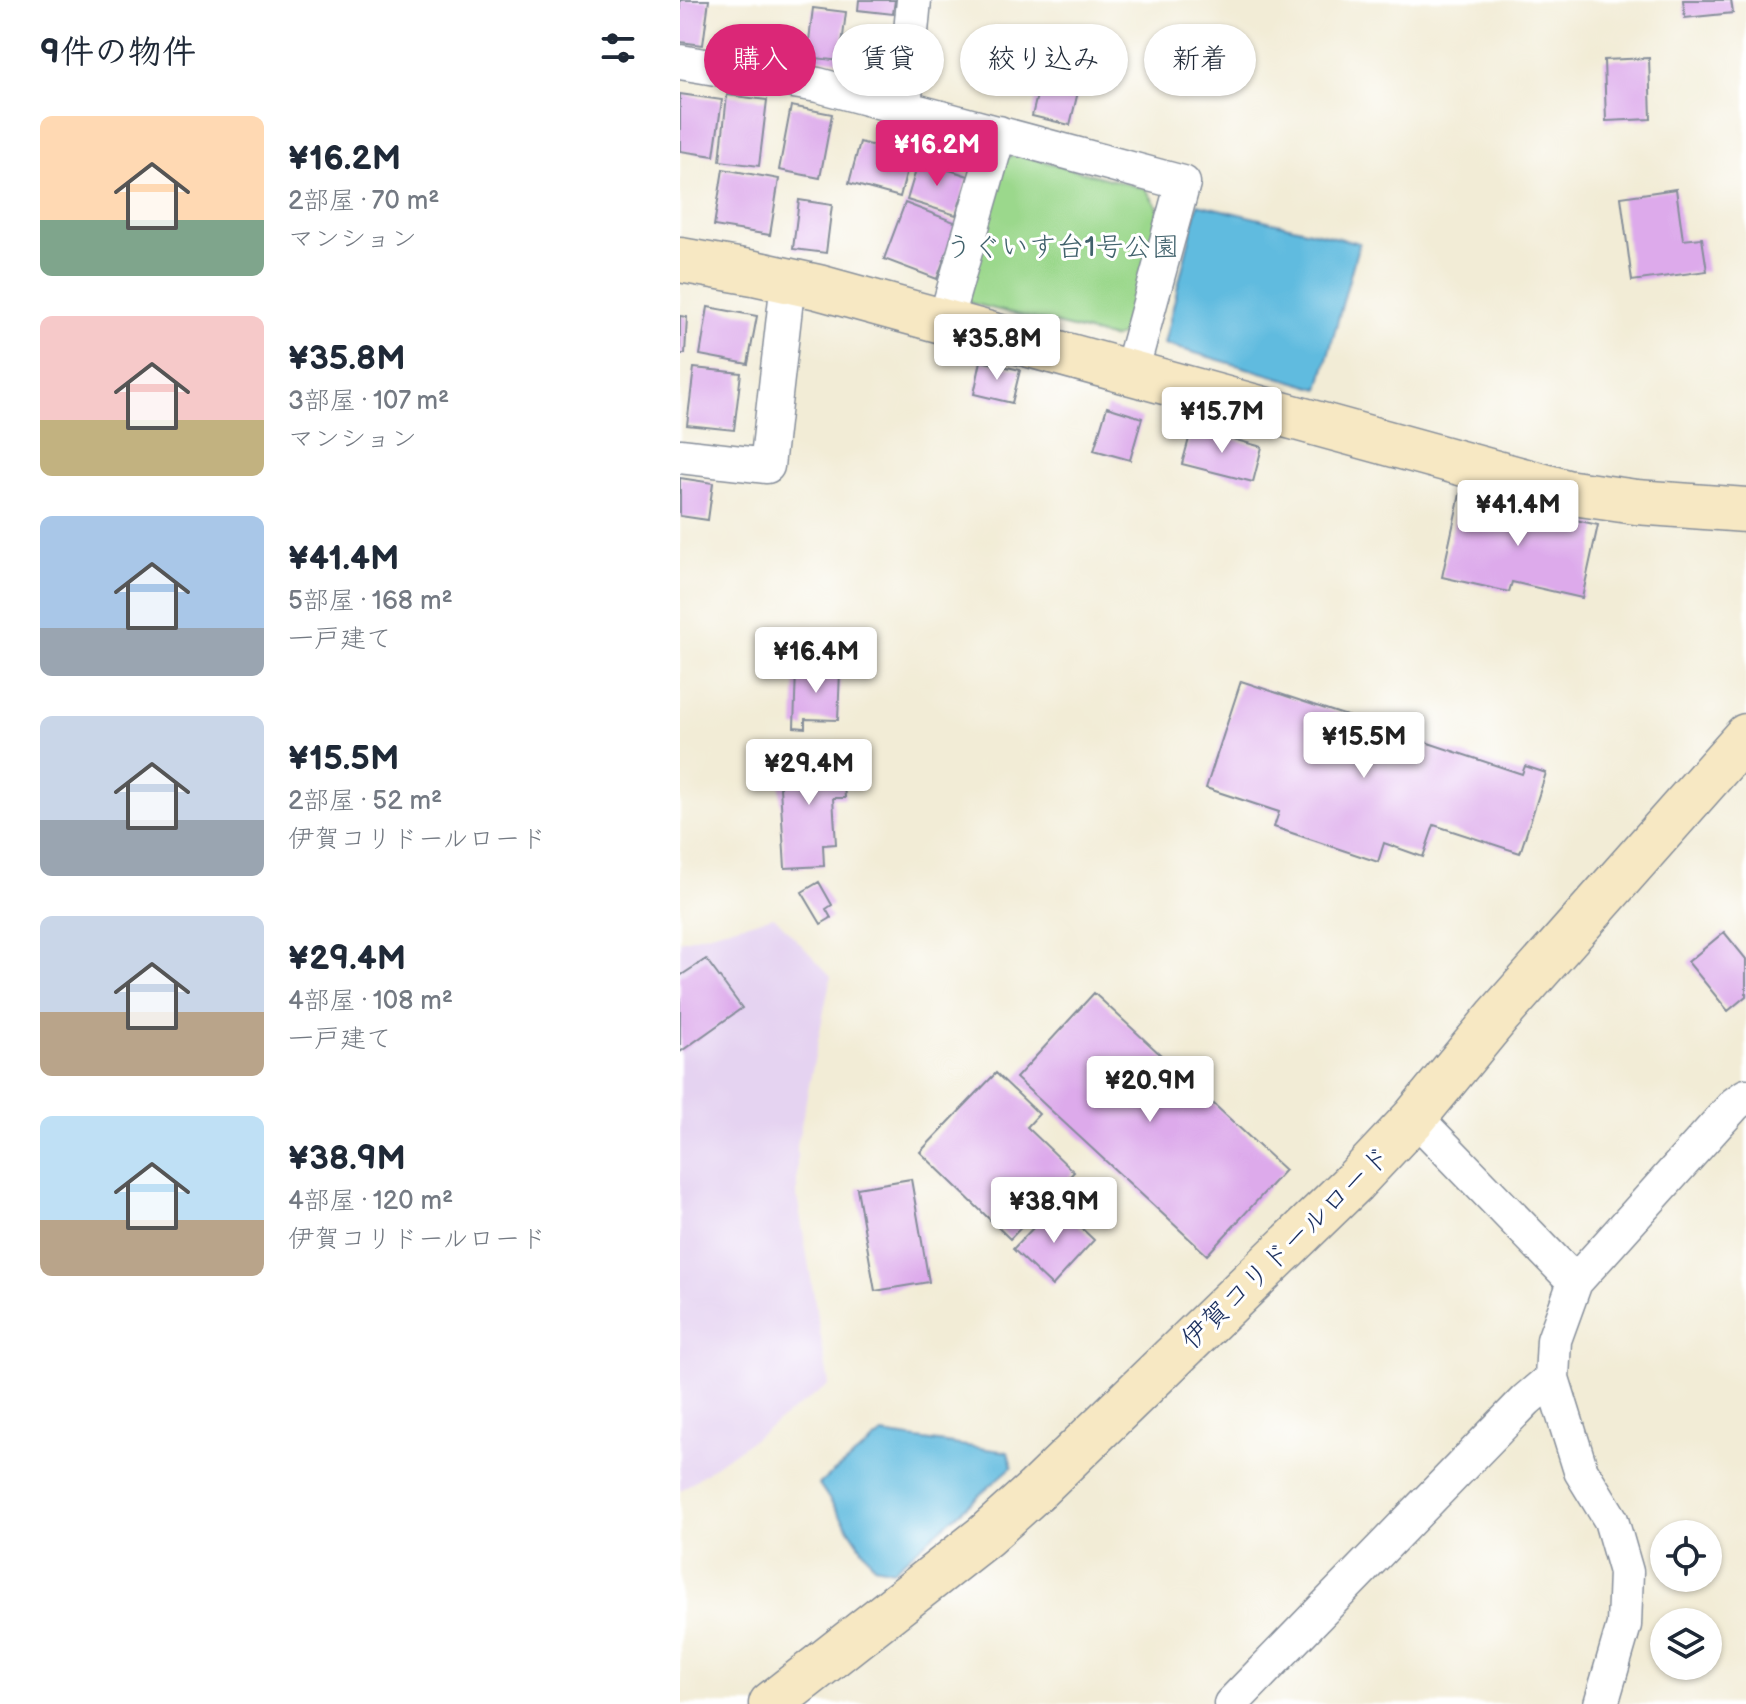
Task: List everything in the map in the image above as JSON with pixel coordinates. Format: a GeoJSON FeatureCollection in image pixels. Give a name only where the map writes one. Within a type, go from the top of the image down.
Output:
{"type":"FeatureCollection","features":[{"type":"Feature","properties":{"kind":"street"},"geometry":{"type":"LineString","coordinates":[[904,107],[914,0]]}},
{"type":"Feature","properties":{"kind":"street"},"geometry":{"type":"LineString","coordinates":[[680,62],[818,85],[1183,183],[1131,372]]}},
{"type":"Feature","properties":{"kind":"street"},"geometry":{"type":"LineString","coordinates":[[945,321],[999,133]]}},
{"type":"Feature","properties":{"kind":"street"},"geometry":{"type":"LineString","coordinates":[[680,260],[788,281],[945,321],[1566,492],[1636,502],[1742,510]]}},
{"type":"Feature","properties":{"kind":"street"},"geometry":{"type":"LineString","coordinates":[[680,456],[767,466],[788,281]]}},
{"type":"Feature","properties":{"kind":"street","name":"伊賀コリドールロード"},"geometry":{"type":"LineString","coordinates":[[771,1704],[985,1536],[1354,1182],[1415,1117],[1498,1016],[1746,736]]}},
{"type":"Feature","properties":{"kind":"street"},"geometry":{"type":"LineString","coordinates":[[1601,1704],[1624,1625],[1626,1572],[1611,1520],[1581,1471],[1552,1378],[1554,1340],[1575,1282],[1735,1104],[1746,1096]]}},
{"type":"Feature","properties":{"kind":"street"},"geometry":{"type":"LineString","coordinates":[[1415,1117],[1575,1282]]}},
{"type":"Feature","properties":{"kind":"street"},"geometry":{"type":"LineString","coordinates":[[1231,1704],[1526,1400],[1552,1378]]}},
{"type":"Feature","properties":{"kind":"shaded area"},"geometry":{"type":"Polygon","coordinates":[[[774,916],[831,976],[797,1145],[797,1196],[829,1385],[680,1491],[680,941],[774,916]]]}},
{"type":"Feature","properties":{"kind":"green space","name":"うぐいす台1号公園"},"geometry":{"type":"Polygon","coordinates":[[[1017,154],[1146,189],[1159,210],[1128,332],[1113,338],[970,303],[965,293],[1001,160],[1017,154]]]}},
{"type":"Feature","properties":{"kind":"water"},"geometry":{"type":"Polygon","coordinates":[[[1198,204],[1359,243],[1319,389],[1164,344],[1198,204]]]}},
{"type":"Feature","properties":{"kind":"water"},"geometry":{"type":"Polygon","coordinates":[[[882,1434],[1008,1452],[1012,1467],[893,1570],[874,1566],[819,1484],[882,1434]]]}},
{"type":"Feature","properties":{"kind":"building"},"geometry":{"type":"Polygon","coordinates":[[[680,0],[709,0],[703,45],[680,42],[680,0]]]}},
{"type":"Feature","properties":{"kind":"building"},"geometry":{"type":"Polygon","coordinates":[[[859,0],[895,0],[893,14],[858,10],[859,0]]]}},
{"type":"Feature","properties":{"kind":"building"},"geometry":{"type":"Polygon","coordinates":[[[1683,0],[1731,0],[1733,13],[1685,18],[1683,0]]]}},
{"type":"Feature","properties":{"kind":"building"},"geometry":{"type":"Polygon","coordinates":[[[813,8],[846,12],[845,24],[832,24],[832,60],[816,58],[816,24],[811,24],[813,8]]]}},
{"type":"Feature","properties":{"kind":"building"},"geometry":{"type":"Polygon","coordinates":[[[1649,58],[1651,119],[1606,121],[1604,60],[1649,58]]]}},
{"type":"Feature","properties":{"kind":"building"},"geometry":{"type":"Polygon","coordinates":[[[680,94],[722,100],[714,156],[680,151],[680,94]]]}},
{"type":"Feature","properties":{"kind":"building"},"geometry":{"type":"Polygon","coordinates":[[[727,96],[767,100],[759,166],[720,161],[727,96]]]}},
{"type":"Feature","properties":{"kind":"building"},"geometry":{"type":"Polygon","coordinates":[[[1037,96],[1077,96],[1070,125],[1032,116],[1037,96]]]}},
{"type":"Feature","properties":{"kind":"building"},"geometry":{"type":"Polygon","coordinates":[[[791,106],[832,114],[820,178],[779,170],[791,106]]]}},
{"type":"Feature","properties":{"kind":"building"},"geometry":{"type":"Polygon","coordinates":[[[860,142],[911,156],[900,197],[849,183],[860,142]]]}},
{"type":"Feature","properties":{"kind":"building"},"geometry":{"type":"Polygon","coordinates":[[[919,160],[968,176],[956,215],[907,200],[919,160]]]}},
{"type":"Feature","properties":{"kind":"building"},"geometry":{"type":"Polygon","coordinates":[[[723,169],[779,179],[770,235],[714,226],[723,169]]]}},
{"type":"Feature","properties":{"kind":"building"},"geometry":{"type":"Polygon","coordinates":[[[1676,189],[1683,240],[1702,238],[1707,271],[1632,281],[1621,197],[1676,189]]]}},
{"type":"Feature","properties":{"kind":"building"},"geometry":{"type":"Polygon","coordinates":[[[799,200],[832,205],[826,253],[793,249],[799,200]]]}},
{"type":"Feature","properties":{"kind":"building"},"geometry":{"type":"Polygon","coordinates":[[[905,203],[957,223],[937,279],[884,259],[905,203]]]}},
{"type":"Feature","properties":{"kind":"building"},"geometry":{"type":"Polygon","coordinates":[[[708,307],[757,316],[748,364],[700,355],[708,307]]]}},
{"type":"Feature","properties":{"kind":"building"},"geometry":{"type":"Polygon","coordinates":[[[680,316],[687,317],[685,354],[680,354],[680,316]]]}},
{"type":"Feature","properties":{"kind":"building"},"geometry":{"type":"Polygon","coordinates":[[[981,361],[1020,370],[1012,403],[974,394],[981,361]]]}},
{"type":"Feature","properties":{"kind":"building"},"geometry":{"type":"Polygon","coordinates":[[[694,368],[741,373],[734,430],[687,425],[694,368]]]}},
{"type":"Feature","properties":{"kind":"building"},"geometry":{"type":"Polygon","coordinates":[[[1107,407],[1142,418],[1130,460],[1094,450],[1107,407]]]}},
{"type":"Feature","properties":{"kind":"building"},"geometry":{"type":"Polygon","coordinates":[[[1192,428],[1262,447],[1253,482],[1182,464],[1192,428]]]}},
{"type":"Feature","properties":{"kind":"building"},"geometry":{"type":"Polygon","coordinates":[[[680,478],[713,483],[708,520],[680,516],[680,478]]]}},
{"type":"Feature","properties":{"kind":"building"},"geometry":{"type":"Polygon","coordinates":[[[1460,494],[1598,525],[1582,598],[1512,582],[1509,592],[1442,577],[1460,494]]]}},
{"type":"Feature","properties":{"kind":"building"},"geometry":{"type":"Polygon","coordinates":[[[807,665],[829,666],[829,670],[840,671],[838,720],[805,719],[805,728],[794,727],[796,670],[807,671],[807,665]]]}},
{"type":"Feature","properties":{"kind":"building"},"geometry":{"type":"Polygon","coordinates":[[[1241,681],[1522,774],[1525,766],[1546,773],[1520,853],[1434,825],[1423,857],[1384,843],[1378,862],[1274,827],[1279,812],[1206,788],[1241,681]]]}},
{"type":"Feature","properties":{"kind":"building"},"geometry":{"type":"Polygon","coordinates":[[[807,753],[808,759],[842,757],[845,798],[833,798],[836,844],[823,845],[824,866],[785,868],[778,755],[807,753]]]}},
{"type":"Feature","properties":{"kind":"building"},"geometry":{"type":"Polygon","coordinates":[[[819,882],[832,905],[826,909],[831,918],[821,924],[802,892],[819,882]]]}},
{"type":"Feature","properties":{"kind":"building"},"geometry":{"type":"Polygon","coordinates":[[[1724,932],[1746,959],[1746,996],[1728,1011],[1688,962],[1724,932]]]}},
{"type":"Feature","properties":{"kind":"building"},"geometry":{"type":"Polygon","coordinates":[[[706,959],[742,1008],[680,1052],[680,976],[706,959]]]}},
{"type":"Feature","properties":{"kind":"building"},"geometry":{"type":"Polygon","coordinates":[[[1094,993],[1285,1170],[1207,1255],[1016,1078],[1094,993]]]}},
{"type":"Feature","properties":{"kind":"building"},"geometry":{"type":"Polygon","coordinates":[[[996,1073],[1039,1114],[1027,1127],[1074,1172],[1010,1239],[920,1152],[996,1073]]]}},
{"type":"Feature","properties":{"kind":"building"},"geometry":{"type":"Polygon","coordinates":[[[911,1179],[929,1282],[875,1291],[857,1188],[911,1179]]]}},
{"type":"Feature","properties":{"kind":"building"},"geometry":{"type":"Polygon","coordinates":[[[1056,1204],[1094,1240],[1052,1286],[1013,1249],[1056,1204]]]}}]}
